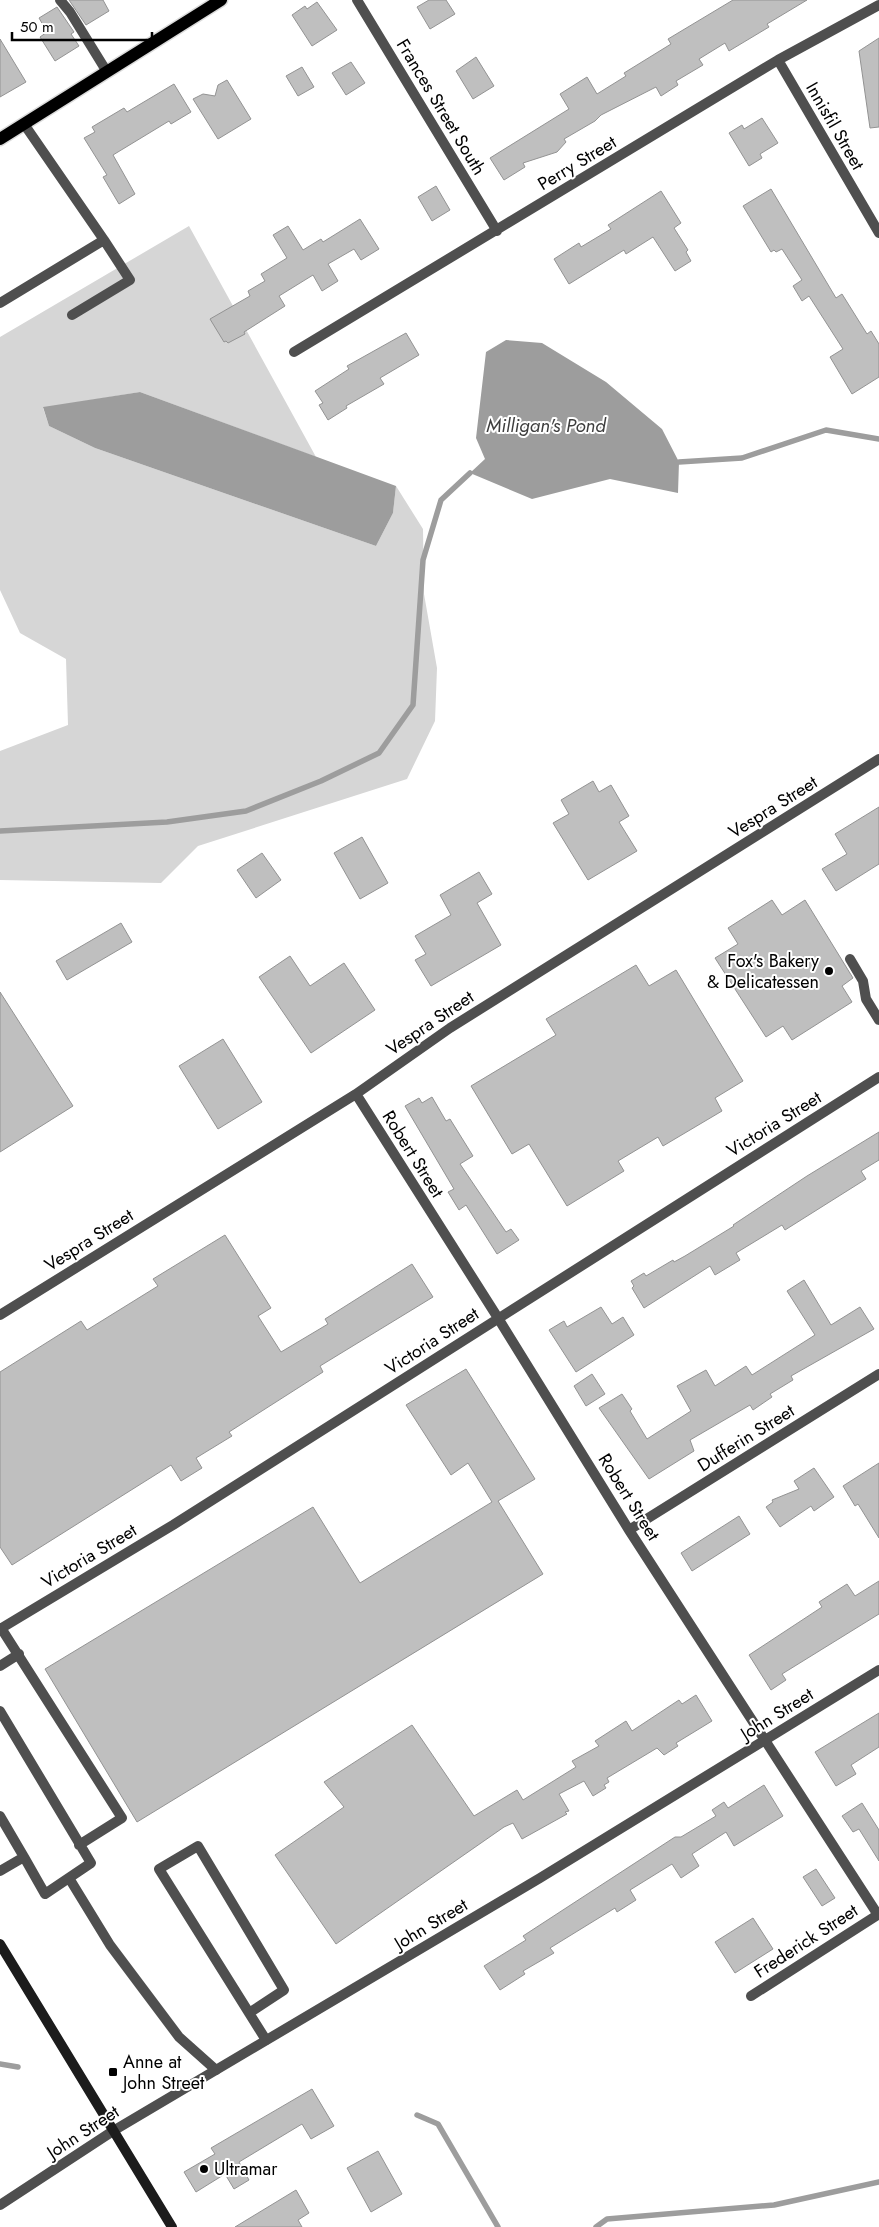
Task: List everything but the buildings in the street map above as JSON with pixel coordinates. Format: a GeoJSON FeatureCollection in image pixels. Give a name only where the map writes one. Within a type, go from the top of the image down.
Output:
{"type":"FeatureCollection","features":[{"type":"Feature","properties":{"kind":"main road"},"geometry":{"type":"LineString","coordinates":[[0,139],[221,0]]}},
{"type":"Feature","properties":{"kind":"street"},"geometry":{"type":"LineString","coordinates":[[60,0],[107,72]]}},
{"type":"Feature","properties":{"kind":"street","name":"Frances Street South"},"geometry":{"type":"LineString","coordinates":[[358,0],[497,231]]}},
{"type":"Feature","properties":{"kind":"street","name":"Perry Street"},"geometry":{"type":"LineString","coordinates":[[294,352],[778,60],[879,5]]}},
{"type":"Feature","properties":{"kind":"street","name":"Innisfil Street"},"geometry":{"type":"LineString","coordinates":[[778,60],[879,234]]}},
{"type":"Feature","properties":{"kind":"street"},"geometry":{"type":"LineString","coordinates":[[24,124],[130,280],[72,315]]}},
{"type":"Feature","properties":{"kind":"street"},"geometry":{"type":"LineString","coordinates":[[0,303],[104,240]]}},
{"type":"Feature","properties":{"kind":"street","name":"Vespra Street"},"geometry":{"type":"LineString","coordinates":[[0,1315],[356,1094],[450,1028],[879,759]]}},
{"type":"Feature","properties":{"kind":"street"},"geometry":{"type":"LineString","coordinates":[[850,959],[864,981],[866,999],[879,1020]]}},
{"type":"Feature","properties":{"kind":"street","name":"Victoria Street"},"geometry":{"type":"LineString","coordinates":[[0,1628],[173,1525],[879,1078]]}},
{"type":"Feature","properties":{"kind":"street","name":"Robert Street"},"geometry":{"type":"LineString","coordinates":[[356,1094],[629,1530],[879,1914]]}},
{"type":"Feature","properties":{"kind":"street","name":"Dufferin Street"},"geometry":{"type":"LineString","coordinates":[[629,1530],[879,1374]]}},
{"type":"Feature","properties":{"kind":"street"},"geometry":{"type":"LineString","coordinates":[[0,1628],[122,1818],[79,1845]]}},
{"type":"Feature","properties":{"kind":"street"},"geometry":{"type":"LineString","coordinates":[[0,1666],[18,1654]]}},
{"type":"Feature","properties":{"kind":"street","name":"John Street"},"geometry":{"type":"LineString","coordinates":[[0,2205],[113,2131],[540,1878],[879,1670]]}},
{"type":"Feature","properties":{"kind":"street"},"geometry":{"type":"LineString","coordinates":[[0,1711],[91,1863],[45,1894],[0,1816]]}},
{"type":"Feature","properties":{"kind":"street"},"geometry":{"type":"LineString","coordinates":[[249,2013],[284,1990],[198,1846],[159,1869],[249,2013],[266,2040]]}},
{"type":"Feature","properties":{"kind":"street"},"geometry":{"type":"LineString","coordinates":[[0,1872],[24,1857]]}},
{"type":"Feature","properties":{"kind":"street"},"geometry":{"type":"LineString","coordinates":[[68,1878],[110,1945],[173,2030],[216,2070]]}},
{"type":"Feature","properties":{"kind":"street","name":"Frederick Street"},"geometry":{"type":"LineString","coordinates":[[751,1996],[879,1914]]}},
{"type":"Feature","properties":{"kind":"street"},"geometry":{"type":"LineString","coordinates":[[0,1944],[172,2227]]}},
{"type":"Feature","properties":{"kind":"shaded area"},"geometry":{"type":"Polygon","coordinates":[[[189,226],[316,457],[140,392],[43,408],[49,426],[95,448],[376,546],[393,513],[396,486],[423,529],[424,594],[437,668],[435,721],[407,779],[198,846],[161,883],[0,880],[0,751],[68,725],[66,659],[20,633],[0,590],[0,337],[189,226]]]}},
{"type":"Feature","properties":{"kind":"water","name":"Milligan's Pond"},"geometry":{"type":"Polygon","coordinates":[[[506,340],[542,343],[606,382],[662,429],[679,462],[678,493],[610,479],[532,499],[470,473],[485,459],[476,438],[486,352],[506,340]]]}},
{"type":"Feature","properties":{"kind":"water"},"geometry":{"type":"Polygon","coordinates":[[[140,392],[396,486],[393,513],[376,546],[95,448],[49,426],[43,407],[140,392]]]}},
{"type":"Feature","properties":{"kind":"waterway"},"geometry":{"type":"LineString","coordinates":[[679,462],[742,458],[826,430],[879,439]]}},
{"type":"Feature","properties":{"kind":"waterway"},"geometry":{"type":"LineString","coordinates":[[0,831],[167,822],[246,811],[321,781],[379,753],[413,705],[423,560],[441,500],[470,473]]}},
{"type":"Feature","properties":{"kind":"waterway"},"geometry":{"type":"LineString","coordinates":[[0,2064],[18,2067]]}},
{"type":"Feature","properties":{"kind":"waterway"},"geometry":{"type":"LineString","coordinates":[[417,2115],[438,2124],[498,2227]]}},
{"type":"Feature","properties":{"kind":"waterway"},"geometry":{"type":"LineString","coordinates":[[596,2227],[607,2219],[774,2205],[879,2182]]}},
{"type":"Feature","properties":{"kind":"place","name":"Fox's Bakery & Delicatessen"},"geometry":{"type":"Point","coordinates":[829,971]}},
{"type":"Feature","properties":{"kind":"place","name":"Anne at John Street"},"geometry":{"type":"Point","coordinates":[113,2072]}},
{"type":"Feature","properties":{"kind":"place","name":"Ultramar"},"geometry":{"type":"Point","coordinates":[204,2169]}}]}
